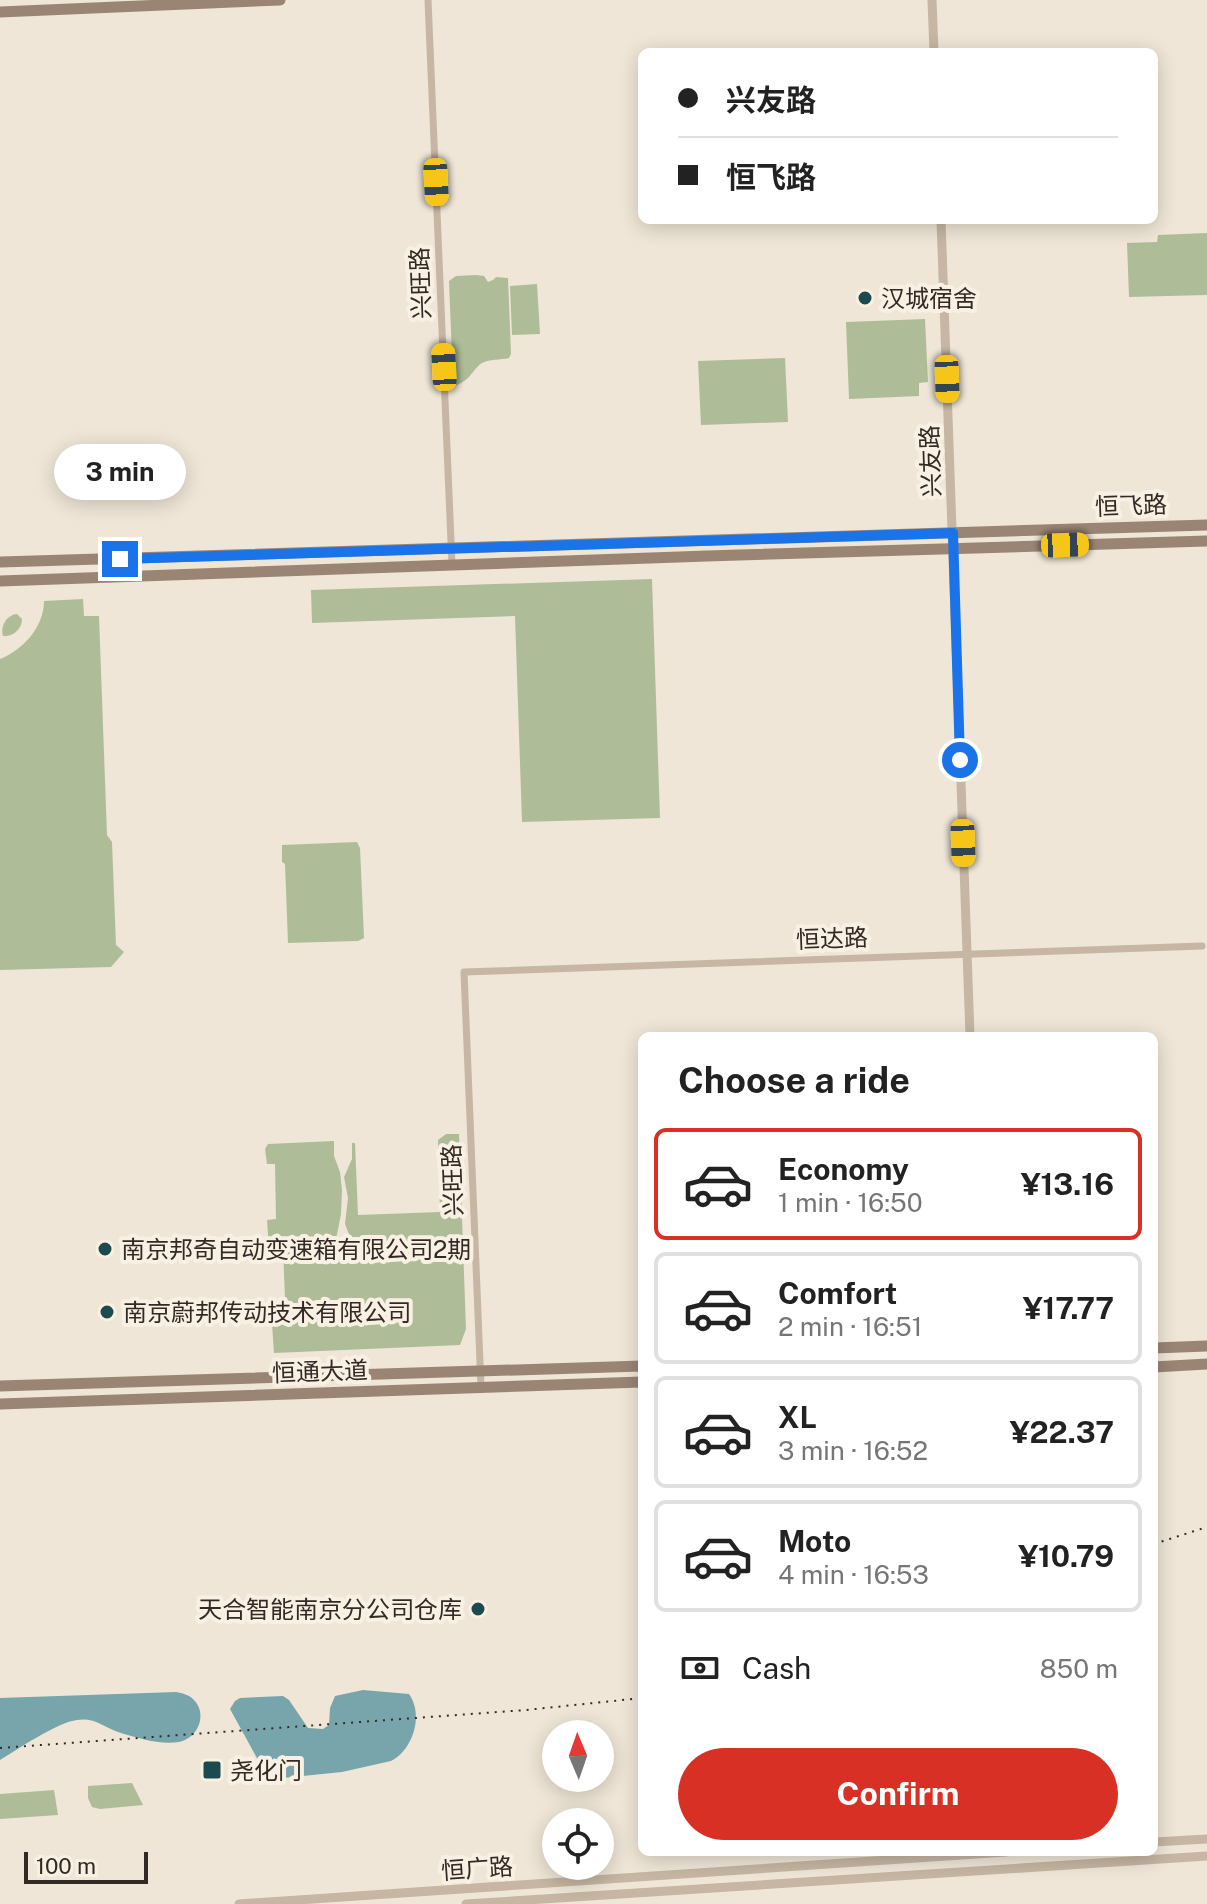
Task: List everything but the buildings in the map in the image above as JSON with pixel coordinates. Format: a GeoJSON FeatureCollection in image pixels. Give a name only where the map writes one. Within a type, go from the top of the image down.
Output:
{"type":"FeatureCollection","features":[{"type":"Feature","properties":{"kind":"main road"},"geometry":{"type":"LineString","coordinates":[[0,12],[280,0]]}},
{"type":"Feature","properties":{"kind":"main road","name":"恒飞路"},"geometry":{"type":"LineString","coordinates":[[0,562],[1207,525]]}},
{"type":"Feature","properties":{"kind":"main road","name":"恒飞路"},"geometry":{"type":"LineString","coordinates":[[0,581],[1207,541]]}},
{"type":"Feature","properties":{"kind":"main road"},"geometry":{"type":"LineString","coordinates":[[1158,1348],[1207,1346]]}},
{"type":"Feature","properties":{"kind":"main road"},"geometry":{"type":"LineString","coordinates":[[1158,1367],[1207,1364]]}},
{"type":"Feature","properties":{"kind":"main road","name":"恒通大道"},"geometry":{"type":"LineString","coordinates":[[0,1386],[638,1366]]}},
{"type":"Feature","properties":{"kind":"main road","name":"恒通大道"},"geometry":{"type":"LineString","coordinates":[[0,1404],[638,1382]]}},
{"type":"Feature","properties":{"kind":"street","name":"兴旺路"},"geometry":{"type":"LineString","coordinates":[[428,0],[452,565]]}},
{"type":"Feature","properties":{"kind":"street"},"geometry":{"type":"LineString","coordinates":[[932,0],[934,48]]}},
{"type":"Feature","properties":{"kind":"street","name":"兴友路"},"geometry":{"type":"LineString","coordinates":[[941,224],[970,1032]]}},
{"type":"Feature","properties":{"kind":"street","name":"恒达路"},"geometry":{"type":"LineString","coordinates":[[464,972],[1202,946]]}},
{"type":"Feature","properties":{"kind":"street","name":"兴旺路"},"geometry":{"type":"LineString","coordinates":[[464,972],[481,1387]]}},
{"type":"Feature","properties":{"kind":"street"},"geometry":{"type":"LineString","coordinates":[[1158,1842],[1207,1839]]}},
{"type":"Feature","properties":{"kind":"street","name":"恒广路"},"geometry":{"type":"LineString","coordinates":[[239,1904],[947,1856]]}},
{"type":"Feature","properties":{"kind":"street","name":"恒广路"},"geometry":{"type":"LineString","coordinates":[[466,1904],[1207,1856]]}},
{"type":"Feature","properties":{"kind":"green space"},"geometry":{"type":"Polygon","coordinates":[[[1207,233],[1207,295],[1129,297],[1127,243],[1157,242],[1158,235],[1207,233]]]}},
{"type":"Feature","properties":{"kind":"green space"},"geometry":{"type":"Polygon","coordinates":[[[456,276],[484,276],[488,282],[496,277],[508,278],[511,354],[509,358],[482,363],[465,381],[456,385],[453,382],[449,281],[456,276]]]}},
{"type":"Feature","properties":{"kind":"green space"},"geometry":{"type":"Polygon","coordinates":[[[537,284],[540,334],[512,335],[510,286],[537,284]]]}},
{"type":"Feature","properties":{"kind":"green space"},"geometry":{"type":"Polygon","coordinates":[[[925,319],[928,382],[919,383],[919,396],[849,399],[846,322],[925,319]]]}},
{"type":"Feature","properties":{"kind":"green space"},"geometry":{"type":"Polygon","coordinates":[[[785,358],[788,422],[701,425],[698,361],[785,358]]]}},
{"type":"Feature","properties":{"kind":"green space"},"geometry":{"type":"Polygon","coordinates":[[[652,579],[660,818],[522,822],[515,616],[312,623],[311,590],[652,579]]]}},
{"type":"Feature","properties":{"kind":"green space"},"geometry":{"type":"Polygon","coordinates":[[[83,599],[84,616],[99,616],[107,835],[112,842],[116,945],[124,952],[111,967],[0,970],[0,659],[17,650],[31,636],[40,620],[44,601],[83,599]]]}},
{"type":"Feature","properties":{"kind":"green space"},"geometry":{"type":"Polygon","coordinates":[[[17,614],[22,619],[19,629],[3,636],[5,622],[17,614]]]}},
{"type":"Feature","properties":{"kind":"green space"},"geometry":{"type":"Polygon","coordinates":[[[357,842],[360,848],[364,938],[358,941],[288,943],[282,845],[357,842]]]}},
{"type":"Feature","properties":{"kind":"green space"},"geometry":{"type":"Polygon","coordinates":[[[446,1134],[459,1134],[466,1329],[460,1345],[274,1353],[272,1324],[286,1322],[283,1250],[269,1250],[267,1220],[276,1219],[275,1164],[267,1164],[265,1149],[268,1144],[334,1141],[334,1156],[342,1190],[334,1250],[335,1255],[350,1256],[353,1245],[345,1224],[348,1198],[344,1177],[352,1159],[352,1143],[355,1143],[358,1215],[440,1212],[438,1140],[446,1134]]]}},
{"type":"Feature","properties":{"kind":"green space"},"geometry":{"type":"Polygon","coordinates":[[[132,1783],[143,1805],[92,1807],[88,1786],[132,1783]]]}},
{"type":"Feature","properties":{"kind":"green space"},"geometry":{"type":"Polygon","coordinates":[[[54,1790],[58,1815],[0,1819],[0,1794],[54,1790]]]}},
{"type":"Feature","properties":{"kind":"water"},"geometry":{"type":"Polygon","coordinates":[[[363,1690],[409,1694],[416,1712],[414,1731],[405,1749],[391,1761],[342,1772],[273,1779],[263,1769],[230,1709],[240,1698],[283,1696],[308,1728],[323,1729],[329,1725],[330,1708],[335,1696],[363,1690]]]}},
{"type":"Feature","properties":{"kind":"water"},"geometry":{"type":"Polygon","coordinates":[[[176,1692],[191,1698],[200,1711],[199,1724],[186,1740],[164,1743],[148,1740],[83,1719],[49,1731],[0,1760],[0,1698],[176,1692]]]}},
{"type":"Feature","properties":{"kind":"railway"},"geometry":{"type":"LineString","coordinates":[[1158,1543],[1207,1527]]}},
{"type":"Feature","properties":{"kind":"railway"},"geometry":{"type":"LineString","coordinates":[[0,1748],[526,1710],[638,1698]]}},
{"type":"Feature","properties":{"kind":"place","name":"汉城宿舍"},"geometry":{"type":"Point","coordinates":[865,298]}},
{"type":"Feature","properties":{"kind":"place","name":"南京邦奇自动变速箱有限公司2期"},"geometry":{"type":"Point","coordinates":[105,1249]}},
{"type":"Feature","properties":{"kind":"place","name":"南京蔚邦传动技术有限公司"},"geometry":{"type":"Point","coordinates":[107,1312]}},
{"type":"Feature","properties":{"kind":"place","name":"天合智能南京分公司仓库"},"geometry":{"type":"Point","coordinates":[478,1609]}},
{"type":"Feature","properties":{"kind":"place","name":"尧化门"},"geometry":{"type":"Point","coordinates":[212,1770]}},
{"type":"Feature","properties":{"kind":"route"},"geometry":{"type":"LineString","coordinates":[[120,559],[953,533],[960,760]]}}]}
